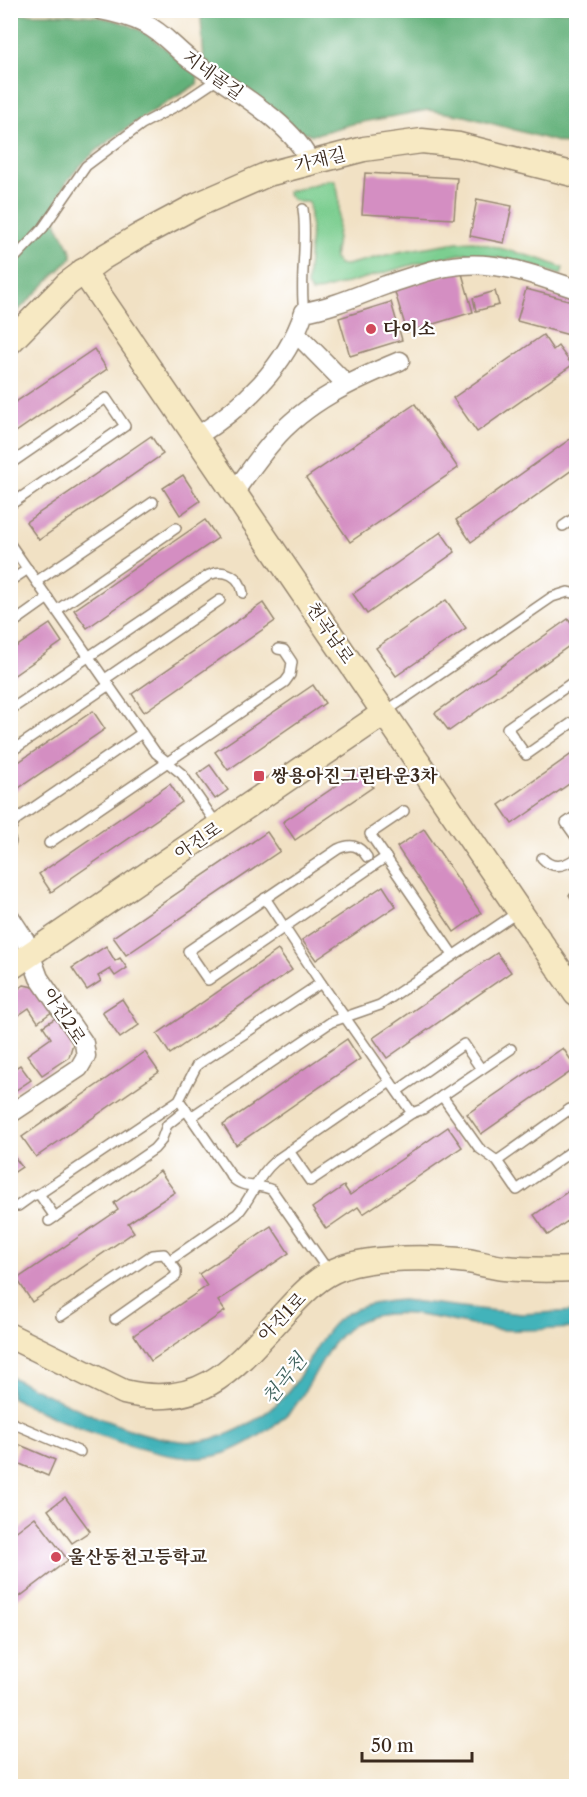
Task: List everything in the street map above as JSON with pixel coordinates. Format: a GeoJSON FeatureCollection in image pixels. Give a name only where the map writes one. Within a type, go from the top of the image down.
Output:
{"type":"FeatureCollection","features":[{"type":"Feature","properties":{"kind":"street","name":"지네골길"},"geometry":{"type":"LineString","coordinates":[[100,10],[129,17],[146,25],[218,79],[234,88],[292,135],[301,145],[310,163]]}},
{"type":"Feature","properties":{"kind":"street","name":"가재길"},"geometry":{"type":"LineString","coordinates":[[10,342],[67,284],[83,271],[138,236],[197,205],[268,174],[379,146],[422,141],[459,145],[576,175]]}},
{"type":"Feature","properties":{"kind":"street"},"geometry":{"type":"LineString","coordinates":[[196,437],[218,423],[259,386],[285,356],[297,334],[304,312],[352,300],[422,273],[461,265],[494,265],[514,269],[576,289]]}},
{"type":"Feature","properties":{"kind":"street","name":"천곡남로"},"geometry":{"type":"LineString","coordinates":[[83,271],[576,994]]}},
{"type":"Feature","properties":{"kind":"street"},"geometry":{"type":"LineString","coordinates":[[297,334],[346,384]]}},
{"type":"Feature","properties":{"kind":"street"},"geometry":{"type":"LineString","coordinates":[[234,492],[287,426],[346,384],[400,361]]}},
{"type":"Feature","properties":{"kind":"street","name":"아진로"},"geometry":{"type":"LineString","coordinates":[[10,968],[384,712]]}},
{"type":"Feature","properties":{"kind":"street","name":"아진2로"},"geometry":{"type":"LineString","coordinates":[[10,917],[25,940],[39,978],[84,1043],[86,1056],[79,1068],[10,1114]]}},
{"type":"Feature","properties":{"kind":"street","name":"아진1로"},"geometry":{"type":"LineString","coordinates":[[10,1336],[124,1392],[153,1396],[186,1394],[202,1388],[229,1370],[296,1301],[330,1273],[351,1264],[387,1259],[465,1261],[503,1268],[576,1269]]}},
{"type":"Feature","properties":{"kind":"lane"},"geometry":{"type":"LineString","coordinates":[[10,263],[43,228],[86,165],[142,124],[182,103],[218,79]]}},
{"type":"Feature","properties":{"kind":"lane"},"geometry":{"type":"LineString","coordinates":[[303,209],[305,234],[301,291],[304,312]]}},
{"type":"Feature","properties":{"kind":"lane"},"geometry":{"type":"LineString","coordinates":[[10,464],[106,398],[125,426],[10,505]]}},
{"type":"Feature","properties":{"kind":"lane"},"geometry":{"type":"LineString","coordinates":[[37,581],[153,502]]}},
{"type":"Feature","properties":{"kind":"lane"},"geometry":{"type":"LineString","coordinates":[[563,526],[576,517]]}},
{"type":"Feature","properties":{"kind":"lane"},"geometry":{"type":"LineString","coordinates":[[57,610],[176,528]]}},
{"type":"Feature","properties":{"kind":"lane"},"geometry":{"type":"LineString","coordinates":[[10,544],[156,753],[182,774],[218,826]]}},
{"type":"Feature","properties":{"kind":"lane"},"geometry":{"type":"LineString","coordinates":[[10,581],[28,569]]}},
{"type":"Feature","properties":{"kind":"lane"},"geometry":{"type":"LineString","coordinates":[[10,710],[217,572],[225,572],[233,576],[243,593]]}},
{"type":"Feature","properties":{"kind":"lane"},"geometry":{"type":"LineString","coordinates":[[384,712],[552,597],[568,592],[576,594]]}},
{"type":"Feature","properties":{"kind":"lane"},"geometry":{"type":"LineString","coordinates":[[10,625],[48,598]]}},
{"type":"Feature","properties":{"kind":"lane"},"geometry":{"type":"LineString","coordinates":[[10,752],[220,600]]}},
{"type":"Feature","properties":{"kind":"lane"},"geometry":{"type":"LineString","coordinates":[[49,843],[285,681],[293,668],[292,662],[284,650],[278,649]]}},
{"type":"Feature","properties":{"kind":"lane"},"geometry":{"type":"LineString","coordinates":[[576,680],[507,728],[526,755],[576,720]]}},
{"type":"Feature","properties":{"kind":"lane"},"geometry":{"type":"LineString","coordinates":[[10,829],[17,819],[142,733]]}},
{"type":"Feature","properties":{"kind":"lane"},"geometry":{"type":"LineString","coordinates":[[404,811],[370,834],[453,956]]}},
{"type":"Feature","properties":{"kind":"lane"},"geometry":{"type":"LineString","coordinates":[[576,816],[566,823],[576,837]]}},
{"type":"Feature","properties":{"kind":"lane"},"geometry":{"type":"LineString","coordinates":[[367,857],[359,847],[343,846],[188,951],[208,980],[386,857]]}},
{"type":"Feature","properties":{"kind":"lane"},"geometry":{"type":"LineString","coordinates":[[542,858],[547,863],[563,866],[576,858]]}},
{"type":"Feature","properties":{"kind":"lane"},"geometry":{"type":"LineString","coordinates":[[265,898],[412,1113]]}},
{"type":"Feature","properties":{"kind":"lane"},"geometry":{"type":"LineString","coordinates":[[39,1194],[52,1219],[154,1149],[167,1125],[188,1114],[331,1022],[369,1011],[380,1005],[520,910]]}},
{"type":"Feature","properties":{"kind":"lane"},"geometry":{"type":"LineString","coordinates":[[18,1206],[179,1100],[197,1065],[321,983]]}},
{"type":"Feature","properties":{"kind":"lane"},"geometry":{"type":"LineString","coordinates":[[397,1091],[464,1044],[481,1070]]}},
{"type":"Feature","properties":{"kind":"lane"},"geometry":{"type":"LineString","coordinates":[[289,1151],[310,1181],[412,1113],[423,1109],[511,1049]]}},
{"type":"Feature","properties":{"kind":"lane"},"geometry":{"type":"LineString","coordinates":[[169,1261],[237,1214],[267,1168],[390,1082]]}},
{"type":"Feature","properties":{"kind":"lane"},"geometry":{"type":"LineString","coordinates":[[442,1096],[479,1148],[497,1161],[517,1190],[576,1148]]}},
{"type":"Feature","properties":{"kind":"lane"},"geometry":{"type":"LineString","coordinates":[[179,1100],[235,1181],[239,1184],[267,1187],[272,1190],[330,1273]]}},
{"type":"Feature","properties":{"kind":"lane"},"geometry":{"type":"LineString","coordinates":[[497,1161],[570,1109],[576,1118]]}},
{"type":"Feature","properties":{"kind":"lane"},"geometry":{"type":"LineString","coordinates":[[61,1316],[152,1255],[160,1253],[177,1272],[174,1278],[115,1319]]}},
{"type":"Feature","properties":{"kind":"lane"},"geometry":{"type":"LineString","coordinates":[[10,1422],[80,1452]]}},
{"type":"Feature","properties":{"kind":"green space"},"geometry":{"type":"Polygon","coordinates":[[[220,10],[576,11],[576,147],[465,116],[428,110],[352,124],[313,135],[298,131],[204,60],[201,18],[220,10]]]}},
{"type":"Feature","properties":{"kind":"green space"},"geometry":{"type":"Polygon","coordinates":[[[11,14],[79,15],[129,25],[150,36],[198,75],[197,84],[111,139],[71,176],[59,195],[55,215],[72,257],[11,318],[11,14]]]}},
{"type":"Feature","properties":{"kind":"green space"},"geometry":{"type":"Polygon","coordinates":[[[334,180],[339,196],[334,258],[339,265],[403,251],[474,241],[540,259],[563,268],[561,275],[522,262],[466,253],[419,263],[312,293],[307,286],[311,231],[309,202],[296,201],[287,192],[334,180]]]}},
{"type":"Feature","properties":{"kind":"water","name":"천곡천"},"geometry":{"type":"Polygon","coordinates":[[[402,1300],[522,1314],[576,1311],[576,1328],[504,1330],[412,1314],[376,1316],[360,1321],[349,1327],[331,1346],[304,1393],[280,1421],[245,1444],[209,1457],[189,1458],[137,1448],[80,1428],[11,1397],[11,1377],[94,1416],[139,1432],[181,1441],[214,1438],[246,1425],[276,1405],[297,1380],[317,1346],[336,1322],[361,1307],[402,1300]]]}},
{"type":"Feature","properties":{"kind":"building"},"geometry":{"type":"Polygon","coordinates":[[[365,173],[457,178],[454,219],[362,214],[365,173]]]}},
{"type":"Feature","properties":{"kind":"building"},"geometry":{"type":"Polygon","coordinates":[[[477,199],[512,206],[504,243],[470,236],[477,199]]]}},
{"type":"Feature","properties":{"kind":"building"},"geometry":{"type":"Polygon","coordinates":[[[461,270],[473,312],[407,332],[394,289],[461,270]]]}},
{"type":"Feature","properties":{"kind":"building"},"geometry":{"type":"Polygon","coordinates":[[[526,289],[576,302],[573,336],[517,321],[526,289]]]}},
{"type":"Feature","properties":{"kind":"building"},"geometry":{"type":"Polygon","coordinates":[[[495,291],[499,305],[476,311],[473,298],[495,291]]]}},
{"type":"Feature","properties":{"kind":"building"},"geometry":{"type":"Polygon","coordinates":[[[391,302],[402,340],[350,356],[339,318],[391,302]]]}},
{"type":"Feature","properties":{"kind":"building"},"geometry":{"type":"Polygon","coordinates":[[[543,335],[553,350],[558,346],[572,365],[477,432],[453,398],[543,335]]]}},
{"type":"Feature","properties":{"kind":"building"},"geometry":{"type":"Polygon","coordinates":[[[94,349],[107,369],[10,436],[10,406],[94,349]]]}},
{"type":"Feature","properties":{"kind":"building"},"geometry":{"type":"Polygon","coordinates":[[[415,404],[458,468],[350,542],[306,478],[415,404]]]}},
{"type":"Feature","properties":{"kind":"building"},"geometry":{"type":"Polygon","coordinates":[[[576,435],[576,467],[471,542],[456,520],[576,435]]]}},
{"type":"Feature","properties":{"kind":"building"},"geometry":{"type":"Polygon","coordinates":[[[151,436],[163,454],[39,540],[26,522],[151,436]]]}},
{"type":"Feature","properties":{"kind":"building"},"geometry":{"type":"Polygon","coordinates":[[[183,475],[200,501],[180,515],[163,488],[183,475]]]}},
{"type":"Feature","properties":{"kind":"building"},"geometry":{"type":"Polygon","coordinates":[[[205,520],[218,538],[87,628],[74,610],[205,520]]]}},
{"type":"Feature","properties":{"kind":"building"},"geometry":{"type":"Polygon","coordinates":[[[441,532],[455,552],[367,614],[353,594],[441,532]]]}},
{"type":"Feature","properties":{"kind":"building"},"geometry":{"type":"Polygon","coordinates":[[[446,600],[466,628],[396,676],[376,648],[446,600]]]}},
{"type":"Feature","properties":{"kind":"building"},"geometry":{"type":"Polygon","coordinates":[[[263,603],[275,621],[144,712],[132,694],[263,603]]]}},
{"type":"Feature","properties":{"kind":"building"},"geometry":{"type":"Polygon","coordinates":[[[568,619],[576,631],[576,641],[449,731],[435,713],[568,619]]]}},
{"type":"Feature","properties":{"kind":"building"},"geometry":{"type":"Polygon","coordinates":[[[50,624],[62,642],[10,678],[10,651],[50,624]]]}},
{"type":"Feature","properties":{"kind":"building"},"geometry":{"type":"Polygon","coordinates":[[[313,685],[325,703],[228,770],[215,752],[313,685]]]}},
{"type":"Feature","properties":{"kind":"building"},"geometry":{"type":"Polygon","coordinates":[[[93,711],[105,729],[10,794],[10,768],[93,711]]]}},
{"type":"Feature","properties":{"kind":"building"},"geometry":{"type":"Polygon","coordinates":[[[576,751],[576,779],[512,824],[499,805],[576,751]]]}},
{"type":"Feature","properties":{"kind":"building"},"geometry":{"type":"Polygon","coordinates":[[[210,765],[228,790],[215,799],[197,774],[210,765]]]}},
{"type":"Feature","properties":{"kind":"building"},"geometry":{"type":"Polygon","coordinates":[[[361,769],[373,787],[295,840],[283,822],[361,769]]]}},
{"type":"Feature","properties":{"kind":"building"},"geometry":{"type":"Polygon","coordinates":[[[170,784],[182,802],[51,892],[39,874],[170,784]]]}},
{"type":"Feature","properties":{"kind":"building"},"geometry":{"type":"Polygon","coordinates":[[[424,829],[481,913],[454,932],[397,847],[424,829]]]}},
{"type":"Feature","properties":{"kind":"building"},"geometry":{"type":"Polygon","coordinates":[[[267,832],[280,851],[126,955],[113,937],[267,832]]]}},
{"type":"Feature","properties":{"kind":"building"},"geometry":{"type":"Polygon","coordinates":[[[383,886],[396,906],[316,960],[302,940],[383,886]]]}},
{"type":"Feature","properties":{"kind":"building"},"geometry":{"type":"Polygon","coordinates":[[[576,890],[576,906],[569,895],[576,890]]]}},
{"type":"Feature","properties":{"kind":"building"},"geometry":{"type":"Polygon","coordinates":[[[106,946],[115,961],[120,958],[127,968],[115,976],[110,969],[98,976],[101,981],[87,990],[72,968],[106,946]]]}},
{"type":"Feature","properties":{"kind":"building"},"geometry":{"type":"Polygon","coordinates":[[[278,950],[292,970],[170,1054],[157,1034],[278,950]]]}},
{"type":"Feature","properties":{"kind":"building"},"geometry":{"type":"Polygon","coordinates":[[[497,953],[511,972],[387,1058],[373,1038],[497,953]]]}},
{"type":"Feature","properties":{"kind":"building"},"geometry":{"type":"Polygon","coordinates":[[[24,985],[37,988],[53,1011],[38,1022],[29,1008],[10,1021],[10,995],[24,985]]]}},
{"type":"Feature","properties":{"kind":"building"},"geometry":{"type":"Polygon","coordinates":[[[122,999],[139,1025],[120,1038],[102,1012],[122,999]]]}},
{"type":"Feature","properties":{"kind":"building"},"geometry":{"type":"Polygon","coordinates":[[[57,1017],[74,1040],[69,1057],[42,1075],[27,1055],[51,1038],[43,1026],[57,1017]]]}},
{"type":"Feature","properties":{"kind":"building"},"geometry":{"type":"Polygon","coordinates":[[[347,1039],[360,1059],[236,1145],[223,1125],[347,1039]]]}},
{"type":"Feature","properties":{"kind":"building"},"geometry":{"type":"Polygon","coordinates":[[[563,1048],[576,1068],[481,1134],[467,1114],[563,1048]]]}},
{"type":"Feature","properties":{"kind":"building"},"geometry":{"type":"Polygon","coordinates":[[[145,1052],[159,1072],[36,1157],[22,1137],[145,1052]]]}},
{"type":"Feature","properties":{"kind":"building"},"geometry":{"type":"Polygon","coordinates":[[[20,1065],[31,1080],[10,1094],[10,1071],[20,1065]]]}},
{"type":"Feature","properties":{"kind":"building"},"geometry":{"type":"Polygon","coordinates":[[[448,1127],[462,1147],[363,1214],[358,1207],[326,1229],[312,1208],[344,1186],[350,1195],[448,1127]]]}},
{"type":"Feature","properties":{"kind":"building"},"geometry":{"type":"Polygon","coordinates":[[[10,1151],[22,1167],[10,1175],[10,1151]]]}},
{"type":"Feature","properties":{"kind":"building"},"geometry":{"type":"Polygon","coordinates":[[[160,1171],[175,1192],[128,1223],[134,1232],[32,1302],[17,1279],[118,1210],[114,1203],[160,1171]]]}},
{"type":"Feature","properties":{"kind":"building"},"geometry":{"type":"Polygon","coordinates":[[[576,1186],[576,1215],[548,1235],[534,1215],[576,1186]]]}},
{"type":"Feature","properties":{"kind":"building"},"geometry":{"type":"Polygon","coordinates":[[[271,1226],[289,1253],[218,1301],[225,1311],[151,1361],[134,1335],[207,1286],[199,1274],[271,1226]]]}},
{"type":"Feature","properties":{"kind":"building"},"geometry":{"type":"Polygon","coordinates":[[[20,1445],[55,1460],[48,1476],[13,1461],[20,1445]]]}},
{"type":"Feature","properties":{"kind":"building"},"geometry":{"type":"Polygon","coordinates":[[[65,1497],[90,1531],[72,1543],[48,1510],[65,1497]]]}},
{"type":"Feature","properties":{"kind":"building"},"geometry":{"type":"Polygon","coordinates":[[[35,1517],[68,1560],[10,1604],[10,1536],[35,1517]]]}},
{"type":"Feature","properties":{"kind":"place","name":"다이소"},"geometry":{"type":"Point","coordinates":[371,329]}},
{"type":"Feature","properties":{"kind":"place","name":"쌍용아진그린타운3차"},"geometry":{"type":"Point","coordinates":[259,776]}},
{"type":"Feature","properties":{"kind":"place","name":"울산동천고등학교"},"geometry":{"type":"Point","coordinates":[56,1557]}}]}
